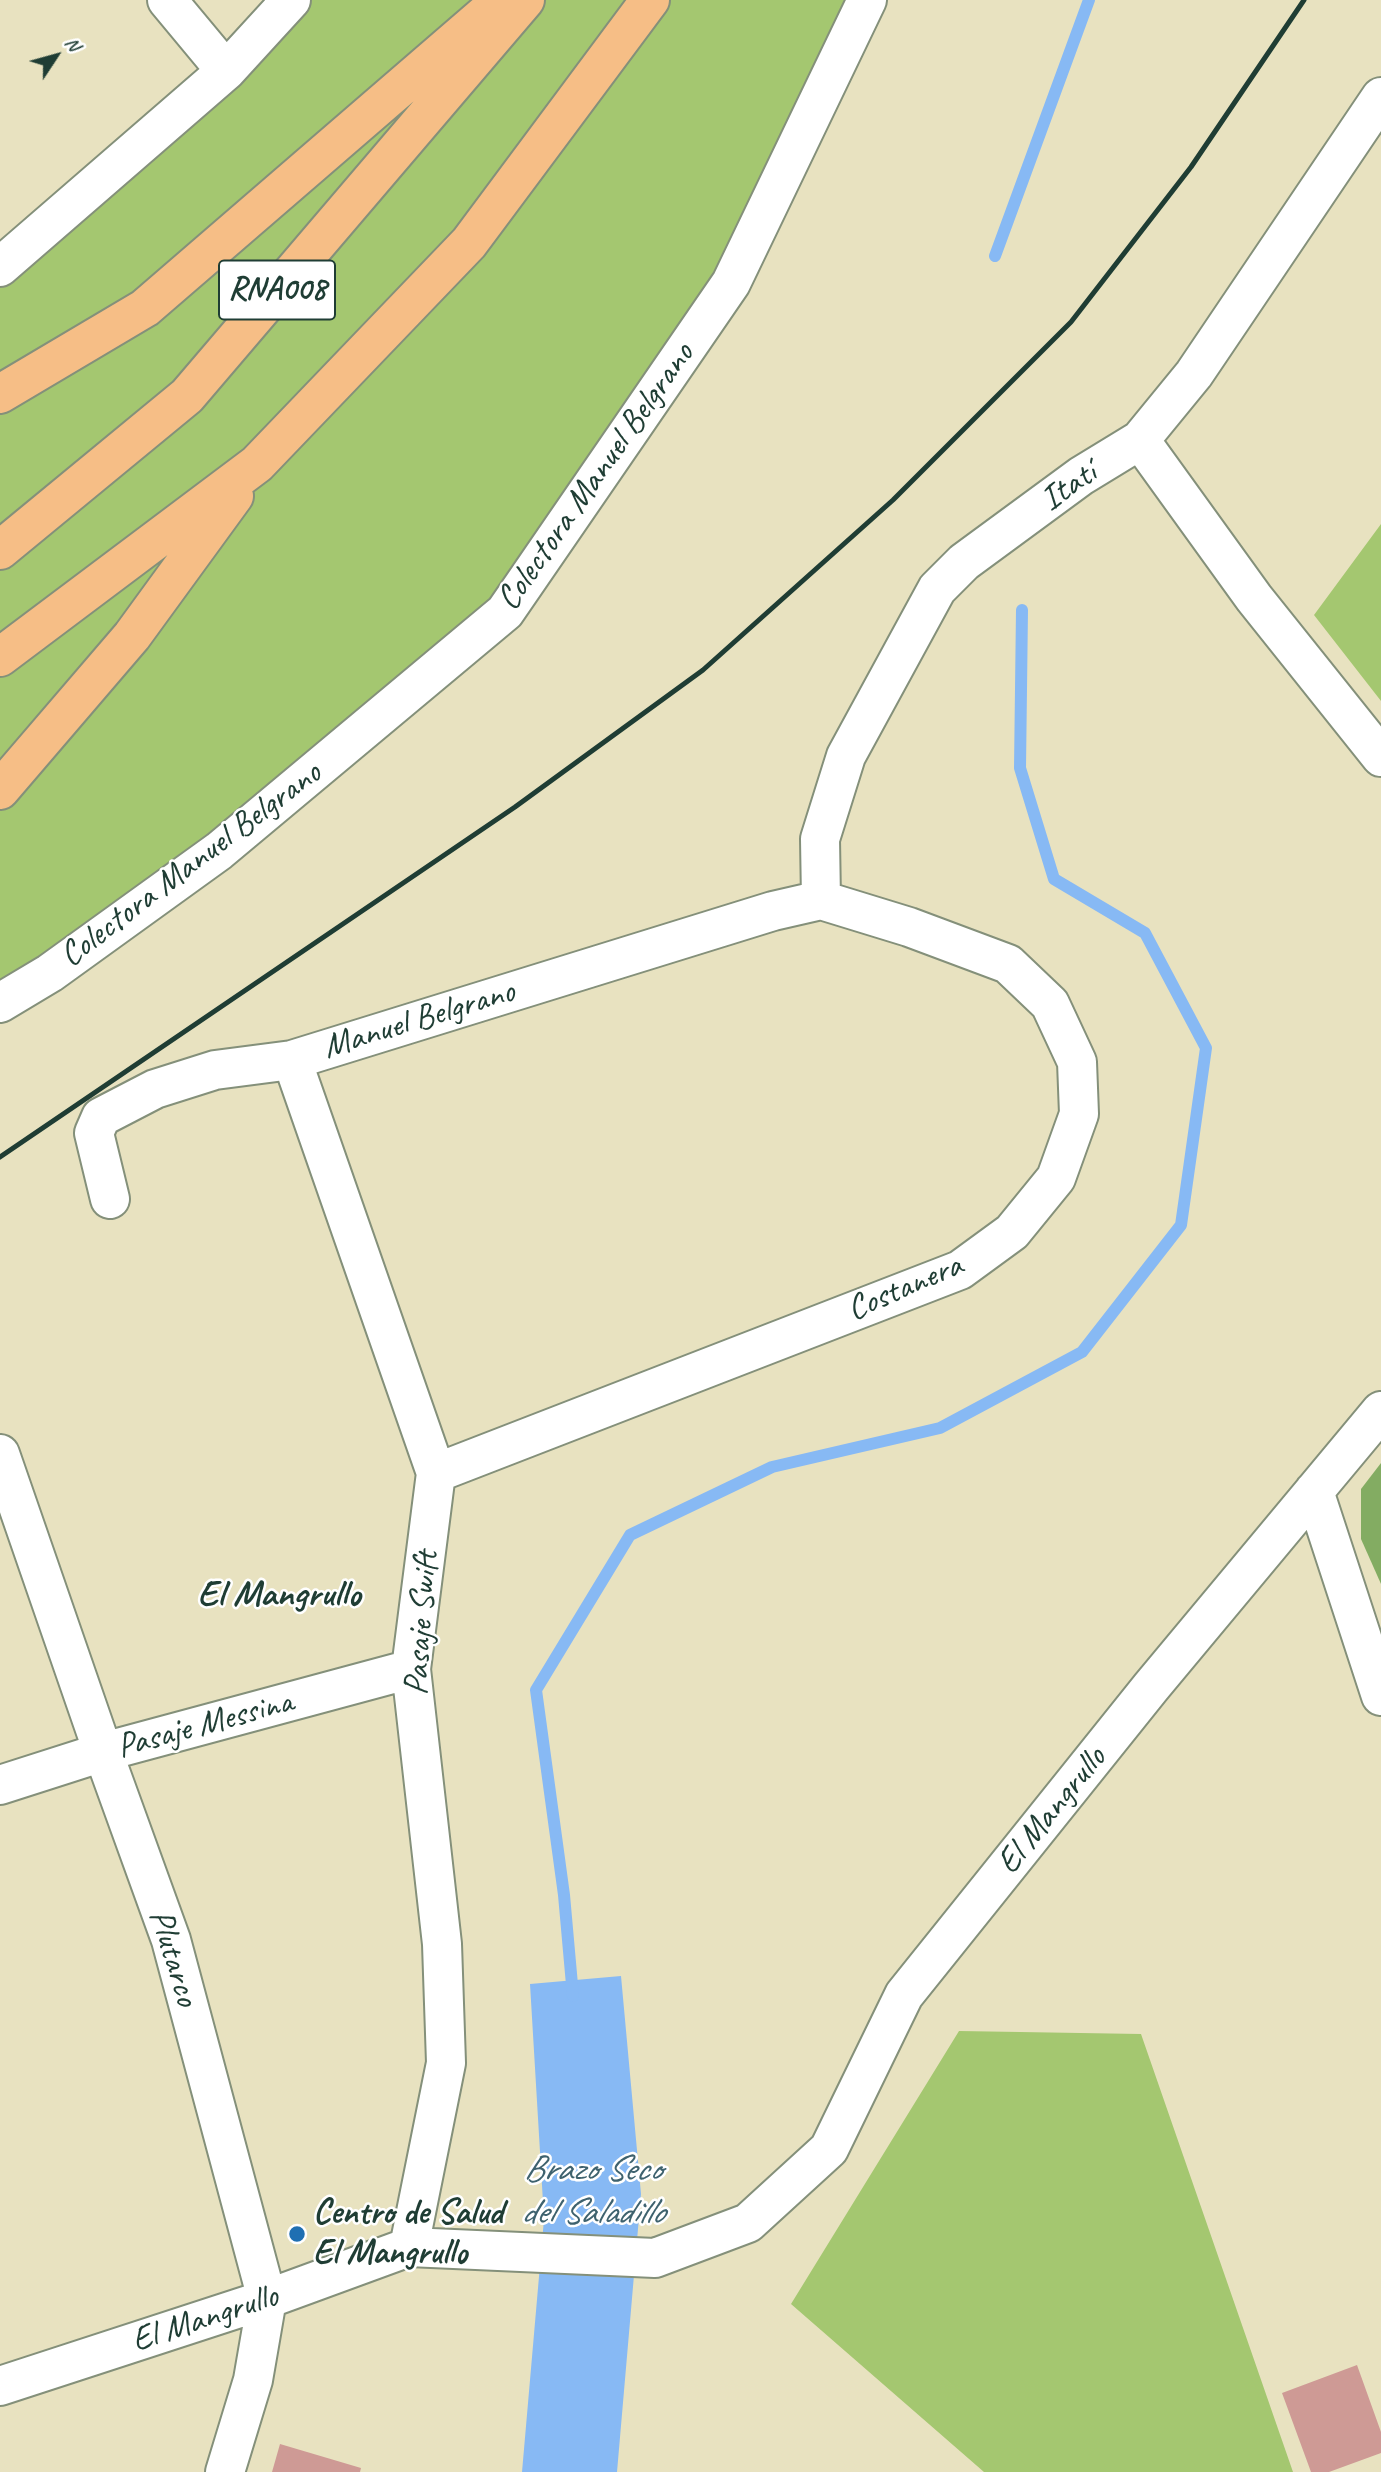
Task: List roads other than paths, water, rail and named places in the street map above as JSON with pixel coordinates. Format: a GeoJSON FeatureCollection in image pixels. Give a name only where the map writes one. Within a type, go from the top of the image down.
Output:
{"type":"FeatureCollection","features":[{"type":"Feature","properties":{"kind":"highway","name":"RNA008"},"geometry":{"type":"LineString","coordinates":[[0,394],[145,308],[501,0]]}},
{"type":"Feature","properties":{"kind":"highway","name":"RNA008"},"geometry":{"type":"LineString","coordinates":[[0,550],[187,396],[526,0]]}},
{"type":"Feature","properties":{"kind":"highway","name":"RNA008"},"geometry":{"type":"LineString","coordinates":[[0,657],[257,464],[469,243],[650,0]]}},
{"type":"Feature","properties":{"kind":"highway"},"geometry":{"type":"LineString","coordinates":[[0,790],[132,636],[257,464]]}},
{"type":"Feature","properties":{"kind":"street"},"geometry":{"type":"LineString","coordinates":[[167,0],[226,71]]}},
{"type":"Feature","properties":{"kind":"street"},"geometry":{"type":"LineString","coordinates":[[0,267],[226,71],[291,0]]}},
{"type":"Feature","properties":{"kind":"street","name":"Colectora Manuel Belgrano"},"geometry":{"type":"LineString","coordinates":[[0,1003],[50,973],[219,851],[505,612],[731,283],[867,0]]}},
{"type":"Feature","properties":{"kind":"street","name":"Itatí"},"geometry":{"type":"LineString","coordinates":[[821,900],[820,839],[846,756],[937,589],[964,562],[1059,492],[1140,440],[1194,374],[1381,97]]}},
{"type":"Feature","properties":{"kind":"street"},"geometry":{"type":"LineString","coordinates":[[1140,440],[1254,598],[1381,757]]}},
{"type":"Feature","properties":{"kind":"street","name":"Manuel Belgrano"},"geometry":{"type":"LineString","coordinates":[[110,1199],[94,1133],[101,1117],[155,1089],[215,1070],[292,1060],[773,911],[821,900]]}},
{"type":"Feature","properties":{"kind":"street","name":"Costanera"},"geometry":{"type":"LineString","coordinates":[[436,1474],[960,1270],[1012,1232],[1056,1178],[1079,1114],[1079,1101],[1077,1062],[1050,1004],[1008,964],[909,927],[821,900]]}},
{"type":"Feature","properties":{"kind":"street","name":"Pasaje Swift"},"geometry":{"type":"LineString","coordinates":[[292,1060],[436,1474],[411,1670],[442,1944],[446,2063],[409,2247]]}},
{"type":"Feature","properties":{"kind":"street","name":"El Mangrullo"},"geometry":{"type":"LineString","coordinates":[[0,2386],[267,2300],[409,2247],[655,2258],[748,2223],[829,2149],[904,1995],[1143,1698],[1314,1491],[1378,1421]]}},
{"type":"Feature","properties":{"kind":"street","name":"Plutarco"},"geometry":{"type":"LineString","coordinates":[[0,1454],[171,1940],[267,2300],[253,2380],[225,2472]]}},
{"type":"Feature","properties":{"kind":"street"},"geometry":{"type":"LineString","coordinates":[[1314,1491],[1381,1696]]}},
{"type":"Feature","properties":{"kind":"street","name":"Pasaje Messina"},"geometry":{"type":"LineString","coordinates":[[0,1785],[103,1752],[411,1670]]}},
{"type":"Feature","properties":{"kind":"water","name":"Brazo Seco del Saladillo"},"geometry":{"type":"Polygon","coordinates":[[[621,1976],[641,2194],[617,2472],[522,2472],[544,2219],[530,1984],[621,1976]]]}},
{"type":"Feature","properties":{"kind":"waterway","name":"Brazo Seco del Saladillo"},"geometry":{"type":"LineString","coordinates":[[995,256],[1089,0]]}},
{"type":"Feature","properties":{"kind":"waterway","name":"Brazo Seco del Saladillo"},"geometry":{"type":"LineString","coordinates":[[573,1996],[564,1895],[536,1690],[630,1535],[772,1467],[940,1428],[1082,1352],[1181,1225],[1206,1048],[1145,933],[1054,879],[1020,768],[1022,610]]}},
{"type":"Feature","properties":{"kind":"railway"},"geometry":{"type":"LineString","coordinates":[[0,1157],[515,807],[703,670],[893,500],[1071,322],[1191,167],[1304,0]]}},
{"type":"Feature","properties":{"kind":"place","name":"Centro de Salud El Mangrullo"},"geometry":{"type":"Point","coordinates":[297,2234]}},
{"type":"Feature","properties":{"kind":"district","name":"El Mangrullo"},"geometry":{"type":"Point","coordinates":[279,1595]}}]}
